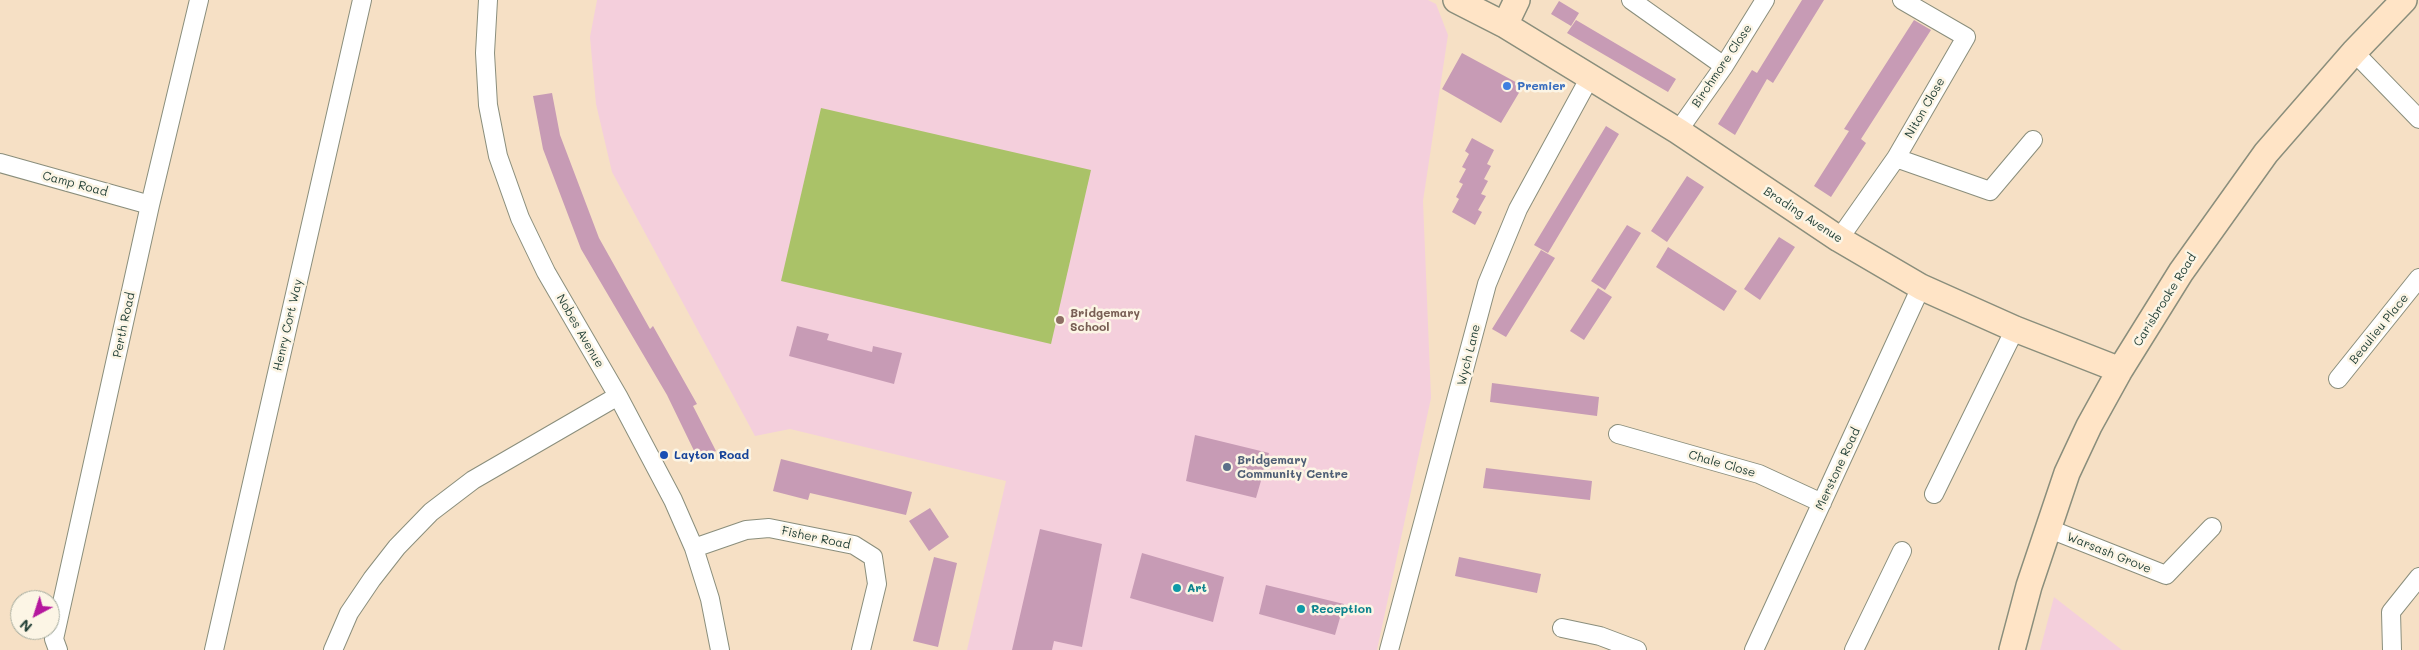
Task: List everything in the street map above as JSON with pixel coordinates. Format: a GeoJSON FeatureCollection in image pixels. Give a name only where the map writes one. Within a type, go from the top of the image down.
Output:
{"type":"FeatureCollection","features":[{"type":"Feature","properties":{"kind":"street","name":"Perth Road"},"geometry":{"type":"LineString","coordinates":[[58,650],[54,639],[150,204],[199,0]]}},
{"type":"Feature","properties":{"kind":"street","name":"Henry Cort Way"},"geometry":{"type":"LineString","coordinates":[[214,650],[362,0]]}},
{"type":"Feature","properties":{"kind":"street","name":"Nobes Avenue"},"geometry":{"type":"LineString","coordinates":[[488,0],[485,53],[487,88],[498,156],[520,218],[546,272],[618,396],[673,500],[694,548],[710,599],[720,650]]}},
{"type":"Feature","properties":{"kind":"street","name":"Brading Avenue"},"geometry":{"type":"LineString","coordinates":[[1456,0],[1504,26],[1678,131],[1839,238],[1921,287],[2015,329],[2120,370]]}},
{"type":"Feature","properties":{"kind":"street"},"geometry":{"type":"LineString","coordinates":[[1504,26],[1517,0]]}},
{"type":"Feature","properties":{"kind":"street"},"geometry":{"type":"LineString","coordinates":[[1631,0],[1724,66]]}},
{"type":"Feature","properties":{"kind":"street","name":"Birchmore Close"},"geometry":{"type":"LineString","coordinates":[[1678,131],[1724,66],[1765,0]]}},
{"type":"Feature","properties":{"kind":"street","name":"Niton Close"},"geometry":{"type":"LineString","coordinates":[[1839,238],[1896,158],[1966,37],[1902,0]]}},
{"type":"Feature","properties":{"kind":"street","name":"Carisbrooke Road"},"geometry":{"type":"LineString","coordinates":[[2012,650],[2028,586],[2067,473],[2089,426],[2120,370],[2181,272],[2266,153],[2354,52],[2404,0]]}},
{"type":"Feature","properties":{"kind":"street"},"geometry":{"type":"LineString","coordinates":[[2354,52],[2419,119]]}},
{"type":"Feature","properties":{"kind":"street","name":"Wych Lane"},"geometry":{"type":"LineString","coordinates":[[1388,650],[1487,284],[1518,209],[1590,77]]}},
{"type":"Feature","properties":{"kind":"street"},"geometry":{"type":"LineString","coordinates":[[1896,158],[1990,190],[2033,140]]}},
{"type":"Feature","properties":{"kind":"street","name":"Camp Road"},"geometry":{"type":"LineString","coordinates":[[0,163],[150,204]]}},
{"type":"Feature","properties":{"kind":"street","name":"Beaulieu Place"},"geometry":{"type":"LineString","coordinates":[[2338,379],[2419,278]]}},
{"type":"Feature","properties":{"kind":"street","name":"Merstone Road"},"geometry":{"type":"LineString","coordinates":[[1754,650],[1921,287]]}},
{"type":"Feature","properties":{"kind":"street"},"geometry":{"type":"LineString","coordinates":[[1934,494],[2015,329]]}},
{"type":"Feature","properties":{"kind":"street"},"geometry":{"type":"LineString","coordinates":[[333,650],[349,613],[372,579],[397,546],[432,512],[473,480],[618,396]]}},
{"type":"Feature","properties":{"kind":"street","name":"Chale Close"},"geometry":{"type":"LineString","coordinates":[[1618,434],[1759,474],[1822,503]]}},
{"type":"Feature","properties":{"kind":"street","name":"Warsash Grove"},"geometry":{"type":"LineString","coordinates":[[2047,528],[2166,575],[2212,527]]}},
{"type":"Feature","properties":{"kind":"street","name":"Fisher Road"},"geometry":{"type":"LineString","coordinates":[[694,548],[746,530],[769,528],[854,546],[873,557],[877,584],[861,650]]}},
{"type":"Feature","properties":{"kind":"street"},"geometry":{"type":"LineString","coordinates":[[1854,650],[1902,551]]}},
{"type":"Feature","properties":{"kind":"street"},"geometry":{"type":"LineString","coordinates":[[2392,650],[2391,612],[2419,577]]}},
{"type":"Feature","properties":{"kind":"street"},"geometry":{"type":"LineString","coordinates":[[1562,628],[1600,636],[1636,650]]}},
{"type":"Feature","properties":{"kind":"shaded area","name":"Bridgemary School"},"geometry":{"type":"Polygon","coordinates":[[[597,0],[1428,0],[1436,4],[1448,35],[1423,201],[1431,398],[1377,650],[967,650],[1006,481],[790,429],[755,436],[612,172],[596,104],[590,37],[597,0]]]}},
{"type":"Feature","properties":{"kind":"shaded area"},"geometry":{"type":"Polygon","coordinates":[[[2054,597],[2122,650],[2040,650],[2054,597]]]}},
{"type":"Feature","properties":{"kind":"green space"},"geometry":{"type":"Polygon","coordinates":[[[821,108],[1091,170],[1051,344],[781,281],[821,108]]]}},
{"type":"Feature","properties":{"kind":"building"},"geometry":{"type":"Polygon","coordinates":[[[1802,0],[1824,0],[1773,83],[1767,79],[1735,135],[1718,124],[1752,70],[1757,73],[1802,0]]]}},
{"type":"Feature","properties":{"kind":"building"},"geometry":{"type":"Polygon","coordinates":[[[1559,1],[1579,13],[1571,26],[1551,14],[1559,1]]]}},
{"type":"Feature","properties":{"kind":"building"},"geometry":{"type":"Polygon","coordinates":[[[1576,20],[1676,79],[1668,92],[1567,33],[1576,20]]]}},
{"type":"Feature","properties":{"kind":"building"},"geometry":{"type":"Polygon","coordinates":[[[1914,20],[1931,30],[1861,139],[1866,143],[1831,197],[1814,186],[1849,131],[1844,129],[1914,20]]]}},
{"type":"Feature","properties":{"kind":"building"},"geometry":{"type":"Polygon","coordinates":[[[1462,53],[1523,86],[1501,123],[1442,89],[1462,53]]]}},
{"type":"Feature","properties":{"kind":"building"},"geometry":{"type":"Polygon","coordinates":[[[552,93],[560,135],[599,238],[650,329],[653,326],[697,404],[693,406],[716,451],[698,459],[667,395],[581,249],[543,149],[533,96],[552,93]]]}},
{"type":"Feature","properties":{"kind":"building"},"geometry":{"type":"Polygon","coordinates":[[[1606,126],[1619,134],[1548,253],[1534,245],[1606,126]]]}},
{"type":"Feature","properties":{"kind":"building"},"geometry":{"type":"Polygon","coordinates":[[[1472,138],[1494,150],[1487,164],[1491,166],[1484,179],[1488,181],[1481,194],[1486,196],[1478,210],[1482,212],[1475,225],[1452,212],[1459,199],[1456,197],[1463,184],[1459,182],[1466,169],[1462,167],[1469,154],[1465,151],[1472,138]]]}},
{"type":"Feature","properties":{"kind":"building"},"geometry":{"type":"Polygon","coordinates":[[[1687,176],[1704,187],[1667,242],[1651,231],[1687,176]]]}},
{"type":"Feature","properties":{"kind":"building"},"geometry":{"type":"Polygon","coordinates":[[[1627,225],[1641,233],[1605,290],[1591,281],[1627,225]]]}},
{"type":"Feature","properties":{"kind":"building"},"geometry":{"type":"Polygon","coordinates":[[[1779,237],[1795,247],[1760,300],[1744,289],[1779,237]]]}},
{"type":"Feature","properties":{"kind":"building"},"geometry":{"type":"Polygon","coordinates":[[[1668,247],[1737,291],[1724,311],[1656,267],[1668,247]]]}},
{"type":"Feature","properties":{"kind":"building"},"geometry":{"type":"Polygon","coordinates":[[[1541,250],[1555,258],[1506,337],[1492,329],[1541,250]]]}},
{"type":"Feature","properties":{"kind":"building"},"geometry":{"type":"Polygon","coordinates":[[[1598,288],[1612,297],[1584,340],[1570,331],[1598,288]]]}},
{"type":"Feature","properties":{"kind":"building"},"geometry":{"type":"Polygon","coordinates":[[[797,326],[829,334],[827,340],[872,352],[873,346],[902,353],[894,384],[789,356],[797,326]]]}},
{"type":"Feature","properties":{"kind":"building"},"geometry":{"type":"Polygon","coordinates":[[[1492,383],[1599,397],[1597,416],[1490,402],[1492,383]]]}},
{"type":"Feature","properties":{"kind":"building","name":"Bridgemary Community Centre"},"geometry":{"type":"Polygon","coordinates":[[[1195,435],[1269,453],[1256,498],[1186,481],[1195,435]]]}},
{"type":"Feature","properties":{"kind":"building"},"geometry":{"type":"Polygon","coordinates":[[[781,459],[912,492],[906,515],[810,493],[808,500],[773,491],[781,459]]]}},
{"type":"Feature","properties":{"kind":"building"},"geometry":{"type":"Polygon","coordinates":[[[1486,468],[1592,481],[1590,500],[1483,488],[1486,468]]]}},
{"type":"Feature","properties":{"kind":"building"},"geometry":{"type":"Polygon","coordinates":[[[930,508],[949,537],[929,551],[909,521],[930,508]]]}},
{"type":"Feature","properties":{"kind":"building"},"geometry":{"type":"Polygon","coordinates":[[[1040,529],[1102,544],[1082,647],[1054,641],[1052,650],[1012,650],[1040,529]]]}},
{"type":"Feature","properties":{"kind":"building","name":"Art"},"geometry":{"type":"Polygon","coordinates":[[[1142,553],[1224,577],[1213,622],[1130,598],[1142,553]]]}},
{"type":"Feature","properties":{"kind":"building"},"geometry":{"type":"Polygon","coordinates":[[[934,557],[957,563],[938,647],[913,641],[934,557]]]}},
{"type":"Feature","properties":{"kind":"building"},"geometry":{"type":"Polygon","coordinates":[[[1459,557],[1541,574],[1537,593],[1455,576],[1459,557]]]}},
{"type":"Feature","properties":{"kind":"building","name":"Reception"},"geometry":{"type":"Polygon","coordinates":[[[1266,585],[1344,604],[1335,635],[1259,614],[1266,585]]]}},
{"type":"Feature","properties":{"kind":"place","name":"Premier"},"geometry":{"type":"Point","coordinates":[1507,86]}},
{"type":"Feature","properties":{"kind":"place","name":"Bridgemary School"},"geometry":{"type":"Point","coordinates":[1060,320]}},
{"type":"Feature","properties":{"kind":"place","name":"Layton Road"},"geometry":{"type":"Point","coordinates":[664,455]}},
{"type":"Feature","properties":{"kind":"place","name":"Bridgemary Community Centre"},"geometry":{"type":"Point","coordinates":[1227,467]}},
{"type":"Feature","properties":{"kind":"place","name":"Art"},"geometry":{"type":"Point","coordinates":[1177,588]}},
{"type":"Feature","properties":{"kind":"place","name":"Reception"},"geometry":{"type":"Point","coordinates":[1301,609]}}]}
